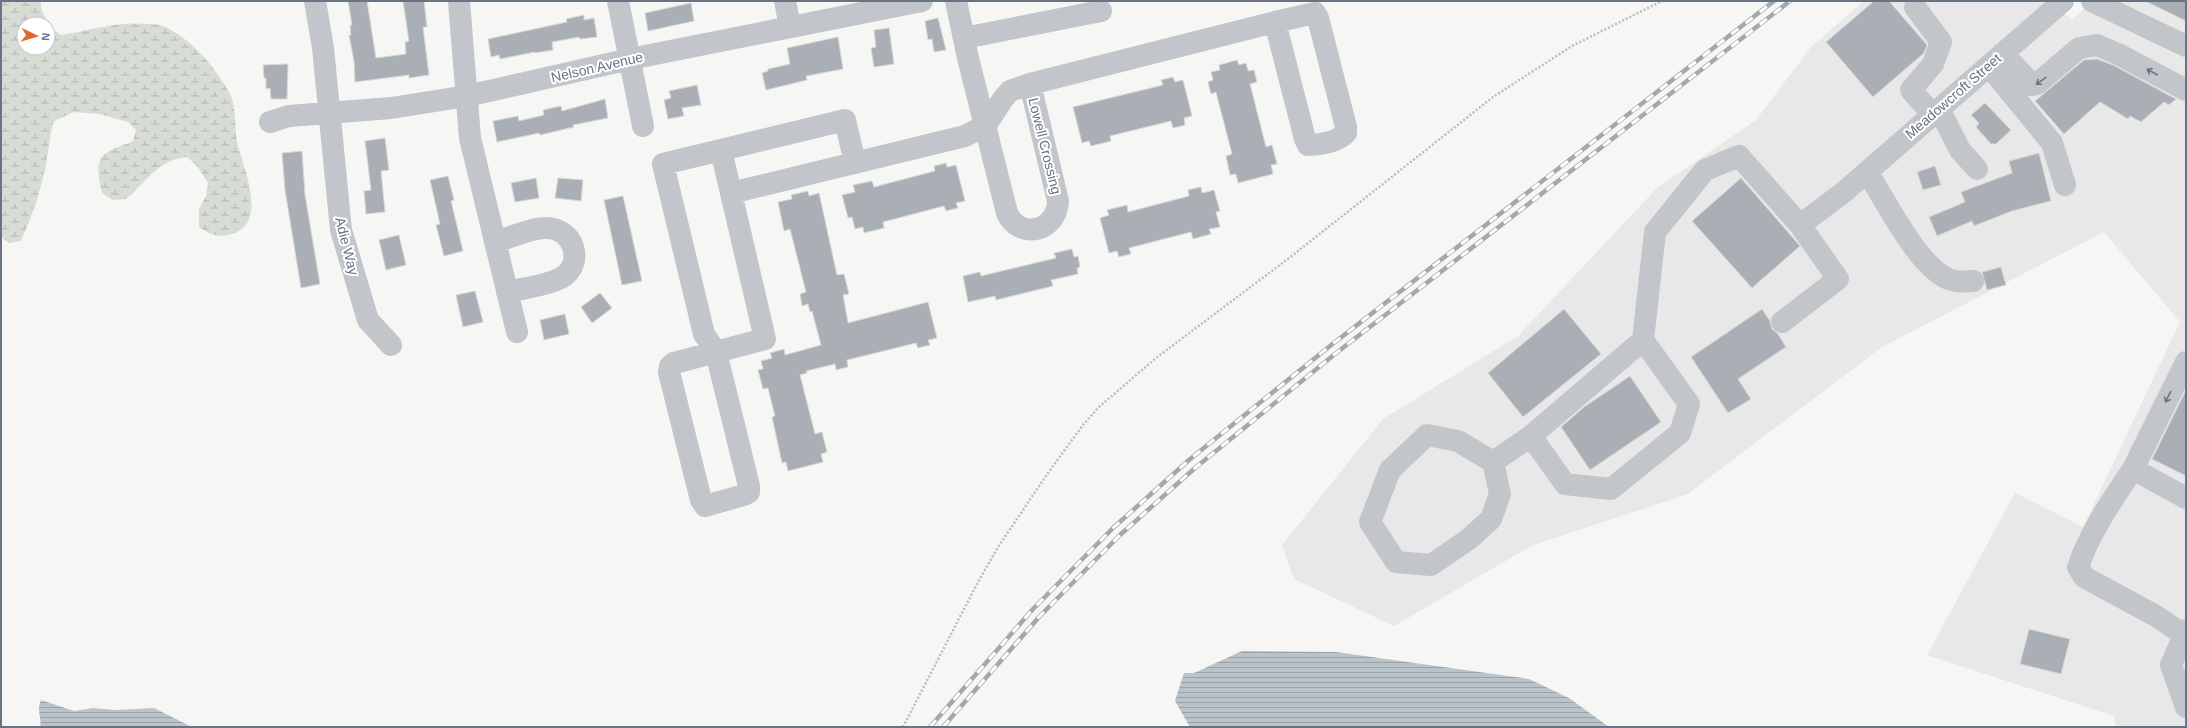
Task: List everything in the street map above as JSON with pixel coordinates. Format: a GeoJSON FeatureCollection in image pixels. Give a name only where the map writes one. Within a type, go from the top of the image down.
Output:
{"type":"FeatureCollection","features":[{"type":"Feature","properties":{"kind":"street","name":"Adie Way"},"geometry":{"type":"LineString","coordinates":[[315,1],[323,48],[341,230],[368,320],[391,345]]}},
{"type":"Feature","properties":{"kind":"street"},"geometry":{"type":"LineString","coordinates":[[459,1],[470,138],[517,332]]}},
{"type":"Feature","properties":{"kind":"street"},"geometry":{"type":"LineString","coordinates":[[618,1],[643,126]]}},
{"type":"Feature","properties":{"kind":"street"},"geometry":{"type":"LineString","coordinates":[[785,1],[790,26]]}},
{"type":"Feature","properties":{"kind":"street","name":"Nelson Avenue"},"geometry":{"type":"LineString","coordinates":[[270,122],[289,116],[391,108],[467,96],[630,59],[922,1]]}},
{"type":"Feature","properties":{"kind":"street"},"geometry":{"type":"LineString","coordinates":[[731,193],[965,136],[986,125],[966,48],[956,1]]}},
{"type":"Feature","properties":{"kind":"street","name":"Meadowcroft Street"},"geometry":{"type":"LineString","coordinates":[[1800,225],[1844,192],[2063,1]]}},
{"type":"Feature","properties":{"kind":"street"},"geometry":{"type":"LineString","coordinates":[[2092,1],[2186,46]]}},
{"type":"Feature","properties":{"kind":"street"},"geometry":{"type":"LineString","coordinates":[[1915,7],[1941,42],[1933,64],[1911,90],[1936,112],[1960,150],[1977,169]]}},
{"type":"Feature","properties":{"kind":"street"},"geometry":{"type":"LineString","coordinates":[[966,48],[1101,12]]}},
{"type":"Feature","properties":{"kind":"street"},"geometry":{"type":"LineString","coordinates":[[1030,84],[1275,22],[1315,13],[1318,18],[1346,127],[1346,133],[1341,138],[1316,145],[1308,144],[1305,139],[1275,22]]}},
{"type":"Feature","properties":{"kind":"street"},"geometry":{"type":"LineString","coordinates":[[1996,60],[2032,85],[2037,84],[2079,48],[2097,45],[2118,54],[2186,90]]}},
{"type":"Feature","properties":{"kind":"street"},"geometry":{"type":"LineString","coordinates":[[1996,60],[2052,143],[2065,185]]}},
{"type":"Feature","properties":{"kind":"street","name":"Lowell Crossing"},"geometry":{"type":"LineString","coordinates":[[1030,84],[1058,194],[1058,210],[1047,224],[1038,229],[1028,229],[1011,221],[1005,204],[986,125],[1010,91],[1030,84]]}},
{"type":"Feature","properties":{"kind":"street"},"geometry":{"type":"LineString","coordinates":[[721,150],[764,339],[716,352],[674,362],[670,366],[669,372],[701,500],[705,506],[744,495],[749,492],[716,352],[704,334],[663,164],[845,120],[855,163]]}},
{"type":"Feature","properties":{"kind":"street"},"geometry":{"type":"LineString","coordinates":[[1531,436],[1565,484],[1611,489],[1680,433],[1689,404],[1643,340],[1655,232],[1705,170],[1739,156],[1800,225],[1838,279],[1782,322]]}},
{"type":"Feature","properties":{"kind":"street"},"geometry":{"type":"LineString","coordinates":[[1867,172],[1917,252],[1930,266],[1942,276],[1955,281],[1973,280]]}},
{"type":"Feature","properties":{"kind":"street"},"geometry":{"type":"LineString","coordinates":[[495,242],[544,228],[559,229],[567,234],[575,254],[573,266],[562,278],[507,292]]}},
{"type":"Feature","properties":{"kind":"street"},"geometry":{"type":"LineString","coordinates":[[1493,462],[1531,436],[1643,340]]}},
{"type":"Feature","properties":{"kind":"street"},"geometry":{"type":"LineString","coordinates":[[2186,362],[2133,469],[2111,501],[2082,555],[2078,568],[2084,576],[2185,632],[2171,665],[2186,707]]}},
{"type":"Feature","properties":{"kind":"street"},"geometry":{"type":"LineString","coordinates":[[1427,435],[1458,441],[1493,462],[1500,494],[1491,519],[1469,539],[1431,565],[1396,562],[1370,522],[1390,470],[1427,435]]}},
{"type":"Feature","properties":{"kind":"street"},"geometry":{"type":"LineString","coordinates":[[2133,469],[2186,498]]}},
{"type":"Feature","properties":{"kind":"path"},"geometry":{"type":"LineString","coordinates":[[903,727],[977,584],[998,547],[1048,473],[1083,425],[1099,408],[1156,358],[1293,255],[1492,97],[1572,46],[1662,1]]}},
{"type":"Feature","properties":{"kind":"shaded area"},"geometry":{"type":"Polygon","coordinates":[[[1864,1],[2052,1],[2072,20],[2092,1],[2186,1],[2186,727],[2116,727],[2114,716],[1927,655],[2015,493],[2083,527],[2180,322],[2104,232],[1882,347],[1688,494],[1531,546],[1394,626],[1294,579],[1282,545],[1383,419],[1518,336],[1657,188],[1756,120],[1811,47],[1864,1]]]}},
{"type":"Feature","properties":{"kind":"shaded area"},"geometry":{"type":"Polygon","coordinates":[[[1242,651],[1336,652],[1529,679],[1569,698],[1609,727],[1190,727],[1175,701],[1184,673],[1194,673],[1242,651]]]}},
{"type":"Feature","properties":{"kind":"shaded area"},"geometry":{"type":"Polygon","coordinates":[[[41,700],[74,711],[93,708],[115,710],[154,708],[192,727],[40,727],[39,708],[41,700]]]}},
{"type":"Feature","properties":{"kind":"green space"},"geometry":{"type":"Polygon","coordinates":[[[1,1],[41,1],[41,7],[44,16],[16,16],[16,56],[56,56],[56,32],[61,35],[104,26],[136,23],[155,24],[163,26],[174,32],[193,46],[210,64],[224,84],[232,99],[237,142],[251,193],[249,218],[243,228],[232,234],[219,236],[211,234],[199,227],[199,209],[206,196],[208,183],[198,167],[187,157],[168,162],[160,167],[126,199],[113,200],[102,193],[98,172],[102,157],[106,153],[133,141],[136,130],[128,122],[99,114],[74,112],[54,121],[42,184],[21,241],[9,243],[1,237],[1,1]]]}},
{"type":"Feature","properties":{"kind":"building"},"geometry":{"type":"Polygon","coordinates":[[[348,1],[367,1],[376,58],[406,54],[405,42],[409,41],[403,1],[424,1],[427,27],[423,27],[429,75],[409,78],[409,75],[355,82],[354,61],[349,35],[351,35],[350,25],[352,25],[348,1]]]}},
{"type":"Feature","properties":{"kind":"building"},"geometry":{"type":"Polygon","coordinates":[[[1874,1],[1889,1],[1927,45],[1924,53],[1873,97],[1826,42],[1874,1]]]}},
{"type":"Feature","properties":{"kind":"building"},"geometry":{"type":"Polygon","coordinates":[[[2145,1],[2186,1],[2186,21],[2145,1]]]}},
{"type":"Feature","properties":{"kind":"building"},"geometry":{"type":"Polygon","coordinates":[[[691,3],[694,21],[648,31],[645,13],[691,3]]]}},
{"type":"Feature","properties":{"kind":"building"},"geometry":{"type":"Polygon","coordinates":[[[584,15],[584,20],[594,18],[597,37],[580,39],[579,37],[552,42],[553,50],[500,59],[499,55],[491,57],[488,39],[567,22],[566,19],[584,15]]]}},
{"type":"Feature","properties":{"kind":"building"},"geometry":{"type":"Polygon","coordinates":[[[938,18],[946,50],[934,52],[932,39],[928,40],[925,21],[938,18]]]}},
{"type":"Feature","properties":{"kind":"building"},"geometry":{"type":"Polygon","coordinates":[[[889,28],[894,64],[874,67],[871,48],[876,47],[874,30],[889,28]]]}},
{"type":"Feature","properties":{"kind":"building"},"geometry":{"type":"Polygon","coordinates":[[[838,37],[843,69],[806,76],[807,80],[766,90],[762,73],[768,71],[768,69],[790,64],[787,48],[838,37]]]}},
{"type":"Feature","properties":{"kind":"building"},"geometry":{"type":"Polygon","coordinates":[[[2097,59],[2113,65],[2176,99],[2169,105],[2164,102],[2141,122],[2130,116],[2128,119],[2100,102],[2064,134],[2035,101],[2084,60],[2097,59]]]}},
{"type":"Feature","properties":{"kind":"building"},"geometry":{"type":"Polygon","coordinates":[[[1237,60],[1239,65],[1246,63],[1248,71],[1254,70],[1257,82],[1250,84],[1266,147],[1272,145],[1277,164],[1271,165],[1273,174],[1238,183],[1236,174],[1230,175],[1226,156],[1232,154],[1216,92],[1211,94],[1208,82],[1213,80],[1211,72],[1220,70],[1219,65],[1237,60]]]}},
{"type":"Feature","properties":{"kind":"building"},"geometry":{"type":"Polygon","coordinates":[[[288,64],[287,99],[271,99],[270,88],[266,89],[266,78],[264,78],[263,65],[288,64]]]}},
{"type":"Feature","properties":{"kind":"building"},"geometry":{"type":"Polygon","coordinates":[[[1173,77],[1175,82],[1183,80],[1192,116],[1184,118],[1185,125],[1173,128],[1171,121],[1110,136],[1111,141],[1091,146],[1089,141],[1082,143],[1073,107],[1163,85],[1161,80],[1173,77]]]}},
{"type":"Feature","properties":{"kind":"building"},"geometry":{"type":"Polygon","coordinates":[[[697,85],[701,105],[682,108],[684,116],[668,119],[664,100],[671,98],[669,91],[697,85]]]}},
{"type":"Feature","properties":{"kind":"building"},"geometry":{"type":"Polygon","coordinates":[[[605,99],[608,118],[573,125],[574,127],[540,135],[539,133],[497,142],[493,121],[518,116],[519,121],[544,115],[543,110],[561,106],[562,111],[605,99]]]}},
{"type":"Feature","properties":{"kind":"building"},"geometry":{"type":"Polygon","coordinates":[[[1985,103],[2011,130],[1996,144],[1991,144],[1976,127],[1979,123],[1971,115],[1985,103]]]}},
{"type":"Feature","properties":{"kind":"building"},"geometry":{"type":"Polygon","coordinates":[[[385,138],[389,170],[381,171],[385,212],[366,214],[364,191],[371,190],[365,141],[385,138]]]}},
{"type":"Feature","properties":{"kind":"building"},"geometry":{"type":"Polygon","coordinates":[[[302,151],[305,195],[320,284],[301,288],[285,190],[282,153],[302,151]]]}},
{"type":"Feature","properties":{"kind":"building"},"geometry":{"type":"Polygon","coordinates":[[[2039,153],[2051,201],[2012,211],[1974,226],[1972,221],[1937,236],[1929,217],[1965,202],[1961,192],[2012,173],[2009,161],[2039,153]]]}},
{"type":"Feature","properties":{"kind":"building"},"geometry":{"type":"Polygon","coordinates":[[[946,163],[947,167],[956,165],[965,201],[956,203],[958,208],[946,211],[944,206],[883,222],[884,228],[864,233],[863,227],[855,229],[852,217],[848,218],[842,195],[855,192],[853,185],[872,181],[874,187],[935,171],[934,166],[946,163]]]}},
{"type":"Feature","properties":{"kind":"building"},"geometry":{"type":"Polygon","coordinates":[[[1935,166],[1941,185],[1923,190],[1917,172],[1935,166]]]}},
{"type":"Feature","properties":{"kind":"building"},"geometry":{"type":"Polygon","coordinates":[[[448,176],[454,200],[451,201],[463,251],[444,256],[436,225],[440,224],[430,180],[448,176]]]}},
{"type":"Feature","properties":{"kind":"building"},"geometry":{"type":"Polygon","coordinates":[[[536,178],[539,198],[515,202],[511,183],[536,178]]]}},
{"type":"Feature","properties":{"kind":"building"},"geometry":{"type":"Polygon","coordinates":[[[558,178],[583,180],[581,201],[555,198],[558,178]]]}},
{"type":"Feature","properties":{"kind":"building"},"geometry":{"type":"Polygon","coordinates":[[[1741,178],[1800,246],[1752,288],[1692,221],[1741,178]]]}},
{"type":"Feature","properties":{"kind":"building"},"geometry":{"type":"Polygon","coordinates":[[[1201,187],[1202,193],[1214,190],[1220,211],[1216,212],[1220,227],[1209,229],[1211,234],[1193,239],[1191,232],[1129,248],[1131,254],[1119,257],[1117,251],[1109,253],[1100,218],[1109,215],[1107,210],[1127,205],[1128,212],[1189,196],[1188,190],[1201,187]]]}},
{"type":"Feature","properties":{"kind":"building"},"geometry":{"type":"Polygon","coordinates":[[[808,191],[809,196],[819,193],[837,275],[844,274],[849,294],[843,295],[848,323],[928,302],[937,338],[928,340],[930,345],[918,348],[916,343],[847,360],[848,367],[836,370],[835,364],[806,371],[807,373],[800,375],[815,434],[822,432],[827,452],[821,454],[823,462],[788,471],[786,462],[782,463],[772,417],[775,416],[768,388],[763,389],[758,370],[763,369],[761,361],[772,358],[770,353],[784,349],[785,355],[821,345],[812,311],[810,312],[808,304],[802,306],[800,294],[806,292],[790,229],[784,231],[778,202],[792,199],[791,195],[808,191]]]}},
{"type":"Feature","properties":{"kind":"building"},"geometry":{"type":"Polygon","coordinates":[[[623,196],[642,281],[622,285],[604,200],[623,196]]]}},
{"type":"Feature","properties":{"kind":"building"},"geometry":{"type":"Polygon","coordinates":[[[399,235],[406,265],[386,270],[379,240],[399,235]]]}},
{"type":"Feature","properties":{"kind":"building"},"geometry":{"type":"Polygon","coordinates":[[[1072,249],[1074,257],[1078,256],[1080,267],[1077,268],[1078,274],[1051,280],[1053,286],[996,300],[995,296],[968,302],[963,276],[980,272],[981,276],[1056,258],[1054,253],[1072,249]]]}},
{"type":"Feature","properties":{"kind":"building"},"geometry":{"type":"Polygon","coordinates":[[[2001,267],[2006,285],[1987,290],[1982,272],[2001,267]]]}},
{"type":"Feature","properties":{"kind":"building"},"geometry":{"type":"Polygon","coordinates":[[[475,291],[483,322],[463,327],[456,295],[475,291]]]}},
{"type":"Feature","properties":{"kind":"building"},"geometry":{"type":"Polygon","coordinates":[[[600,293],[612,308],[592,323],[581,307],[600,293]]]}},
{"type":"Feature","properties":{"kind":"building"},"geometry":{"type":"Polygon","coordinates":[[[1564,309],[1601,354],[1523,417],[1488,373],[1564,309]]]}},
{"type":"Feature","properties":{"kind":"building"},"geometry":{"type":"Polygon","coordinates":[[[1762,309],[1770,321],[1772,329],[1778,334],[1786,347],[1738,379],[1751,399],[1728,413],[1691,357],[1762,309]]]}},
{"type":"Feature","properties":{"kind":"building"},"geometry":{"type":"Polygon","coordinates":[[[565,314],[569,334],[544,340],[540,320],[565,314]]]}},
{"type":"Feature","properties":{"kind":"building"},"geometry":{"type":"Polygon","coordinates":[[[1630,376],[1661,422],[1590,470],[1561,427],[1584,407],[1630,376]]]}},
{"type":"Feature","properties":{"kind":"building"},"geometry":{"type":"Polygon","coordinates":[[[2186,390],[2186,476],[2152,459],[2186,390]]]}},
{"type":"Feature","properties":{"kind":"building"},"geometry":{"type":"Polygon","coordinates":[[[2029,629],[2070,639],[2061,674],[2020,664],[2029,629]]]}},
{"type":"Feature","properties":{"kind":"railway"},"geometry":{"type":"LineString","coordinates":[[930,727],[1033,609],[1113,528],[1189,460],[1330,346],[1774,1]]}},
{"type":"Feature","properties":{"kind":"railway"},"geometry":{"type":"LineString","coordinates":[[943,727],[1040,616],[1120,535],[1195,468],[1335,354],[1790,1]]}}]}
